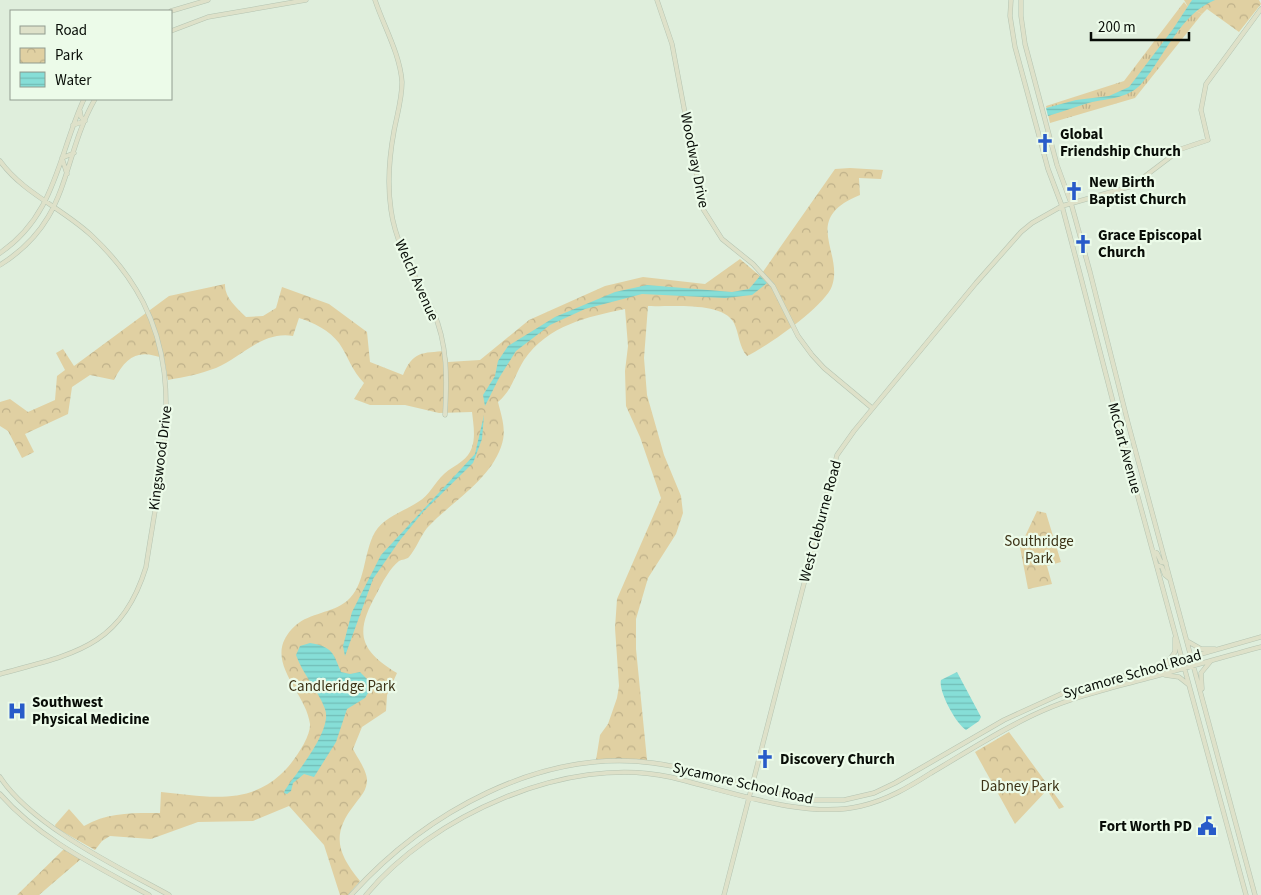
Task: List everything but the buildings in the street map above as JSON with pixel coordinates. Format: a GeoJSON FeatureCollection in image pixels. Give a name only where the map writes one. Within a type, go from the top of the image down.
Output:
{"type":"FeatureCollection","features":[{"type":"Feature","properties":{"kind":"main road"},"geometry":{"type":"LineString","coordinates":[[172,11],[208,0]]}},
{"type":"Feature","properties":{"kind":"main road"},"geometry":{"type":"LineString","coordinates":[[172,31],[208,18],[306,0]]}},
{"type":"Feature","properties":{"kind":"main road","name":"Welch Avenue"},"geometry":{"type":"LineString","coordinates":[[375,0],[397,57],[401,76],[401,102],[390,157],[388,179],[391,212],[406,258],[433,312],[441,335],[446,374],[445,415]]}},
{"type":"Feature","properties":{"kind":"main road","name":"Woodway Drive"},"geometry":{"type":"LineString","coordinates":[[657,0],[674,54],[703,209],[722,239],[764,274],[773,286],[798,336],[812,355],[824,368],[872,408]]}},
{"type":"Feature","properties":{"kind":"main road","name":"McCart Avenue"},"geometry":{"type":"LineString","coordinates":[[1012,0],[1010,16],[1015,47],[1045,158],[1062,206],[1156,565],[1246,895]]}},
{"type":"Feature","properties":{"kind":"main road","name":"McCart Avenue"},"geometry":{"type":"LineString","coordinates":[[1021,0],[1025,44],[1054,155],[1071,203],[1090,272],[1255,895]]}},
{"type":"Feature","properties":{"kind":"main road","name":"West Cleburne Road"},"geometry":{"type":"LineString","coordinates":[[724,895],[833,466],[845,442],[1021,232],[1041,216],[1062,206],[1132,186],[1176,152],[1208,140],[1201,110],[1206,84],[1261,9]]}},
{"type":"Feature","properties":{"kind":"main road"},"geometry":{"type":"LineString","coordinates":[[84,100],[73,125],[54,185],[46,202],[25,231],[0,255],[2,264],[28,243],[54,207],[68,175],[85,121],[95,100]]}},
{"type":"Feature","properties":{"kind":"main road"},"geometry":{"type":"LineString","coordinates":[[81,105],[81,116],[85,121]]}},
{"type":"Feature","properties":{"kind":"main road"},"geometry":{"type":"LineString","coordinates":[[73,125],[85,121]]}},
{"type":"Feature","properties":{"kind":"main road"},"geometry":{"type":"LineString","coordinates":[[62,158],[74,153]]}},
{"type":"Feature","properties":{"kind":"main road"},"geometry":{"type":"LineString","coordinates":[[1045,158],[1054,155]]}},
{"type":"Feature","properties":{"kind":"main road"},"geometry":{"type":"LineString","coordinates":[[62,158],[68,175]]}},
{"type":"Feature","properties":{"kind":"main road","name":"Kingswood Drive"},"geometry":{"type":"LineString","coordinates":[[0,161],[16,178],[90,234],[107,252],[137,294],[154,330],[164,363],[167,388],[167,419],[146,567],[140,585],[129,607],[113,627],[82,650],[0,674]]}},
{"type":"Feature","properties":{"kind":"main road"},"geometry":{"type":"LineString","coordinates":[[1080,274],[1090,272]]}},
{"type":"Feature","properties":{"kind":"main road"},"geometry":{"type":"LineString","coordinates":[[1153,550],[1157,553],[1161,562],[1166,563]]}},
{"type":"Feature","properties":{"kind":"main road"},"geometry":{"type":"LineString","coordinates":[[1156,565],[1162,567],[1165,575],[1170,579]]}},
{"type":"Feature","properties":{"kind":"main road"},"geometry":{"type":"LineString","coordinates":[[1166,663],[1175,652],[1175,631]]}},
{"type":"Feature","properties":{"kind":"main road","name":"Sycamore School Road"},"geometry":{"type":"LineString","coordinates":[[351,895],[396,852],[453,810],[495,790],[545,771],[604,762],[638,762],[667,765],[784,796],[821,802],[844,800],[874,793],[1025,709],[1061,694],[1261,637]]}},
{"type":"Feature","properties":{"kind":"main road"},"geometry":{"type":"LineString","coordinates":[[1187,640],[1201,649],[1220,649]]}},
{"type":"Feature","properties":{"kind":"main road","name":"Sycamore School Road"},"geometry":{"type":"LineString","coordinates":[[366,895],[386,873],[458,820],[518,793],[560,779],[604,772],[638,772],[800,808],[838,810],[875,802],[912,784],[1029,717],[1070,700],[1261,647]]}},
{"type":"Feature","properties":{"kind":"main road"},"geometry":{"type":"LineString","coordinates":[[1202,698],[1201,673],[1212,660]]}},
{"type":"Feature","properties":{"kind":"main road"},"geometry":{"type":"LineString","coordinates":[[1157,675],[1174,675],[1184,679],[1190,686]]}},
{"type":"Feature","properties":{"kind":"main road"},"geometry":{"type":"LineString","coordinates":[[1114,678],[1116,686]]}},
{"type":"Feature","properties":{"kind":"main road"},"geometry":{"type":"LineString","coordinates":[[1025,709],[1029,717]]}},
{"type":"Feature","properties":{"kind":"main road"},"geometry":{"type":"LineString","coordinates":[[1204,737],[1212,734]]}},
{"type":"Feature","properties":{"kind":"main road"},"geometry":{"type":"LineString","coordinates":[[907,776],[912,784]]}},
{"type":"Feature","properties":{"kind":"main road"},"geometry":{"type":"LineString","coordinates":[[0,777],[13,795],[46,824],[169,895]]}},
{"type":"Feature","properties":{"kind":"main road"},"geometry":{"type":"LineString","coordinates":[[0,794],[19,814],[40,830],[149,895]]}},
{"type":"Feature","properties":{"kind":"main road"},"geometry":{"type":"LineString","coordinates":[[88,860],[93,852]]}},
{"type":"Feature","properties":{"kind":"green space"},"geometry":{"type":"Polygon","coordinates":[[[1184,0],[1259,0],[1261,4],[1239,32],[1207,9],[1202,14],[1188,7],[1184,0]]]}},
{"type":"Feature","properties":{"kind":"green space"},"geometry":{"type":"Polygon","coordinates":[[[1184,2],[1188,7],[1202,14],[1135,98],[1050,123],[1046,106],[1124,81],[1184,2]]]}},
{"type":"Feature","properties":{"kind":"green space","name":"Candleridge Park"},"geometry":{"type":"Polygon","coordinates":[[[835,169],[883,170],[881,179],[859,178],[860,195],[842,204],[832,215],[828,225],[828,237],[834,273],[832,286],[819,304],[808,314],[768,344],[747,356],[742,348],[734,323],[728,316],[719,311],[682,306],[648,306],[644,358],[647,395],[664,455],[681,496],[683,513],[676,534],[648,578],[636,619],[636,649],[647,760],[596,760],[600,735],[608,724],[619,686],[615,628],[617,599],[661,498],[640,437],[626,406],[625,371],[628,346],[625,309],[569,324],[545,338],[534,348],[524,360],[507,392],[498,402],[504,435],[495,459],[479,481],[427,528],[409,557],[399,561],[392,568],[370,607],[363,629],[364,639],[374,656],[397,673],[387,695],[386,711],[362,727],[353,749],[364,768],[367,784],[365,790],[347,815],[340,834],[342,852],[352,871],[360,881],[348,895],[340,895],[324,845],[289,806],[253,821],[198,822],[151,839],[110,836],[102,841],[95,850],[56,828],[55,825],[69,809],[84,826],[93,821],[111,816],[130,813],[160,813],[161,792],[208,797],[238,795],[267,785],[280,775],[295,759],[304,744],[310,724],[307,711],[287,674],[283,662],[282,650],[286,638],[296,625],[302,621],[335,608],[347,601],[358,586],[368,549],[375,532],[389,518],[422,499],[444,474],[467,456],[473,445],[474,432],[472,412],[439,413],[405,405],[370,405],[354,399],[364,383],[356,374],[339,343],[321,328],[299,318],[293,336],[282,335],[262,341],[226,363],[198,374],[168,380],[164,359],[147,354],[128,360],[114,380],[90,375],[72,387],[68,414],[25,434],[34,452],[22,458],[8,431],[0,426],[0,402],[10,399],[28,412],[55,400],[57,376],[65,370],[56,353],[63,349],[74,366],[169,296],[225,284],[229,298],[246,317],[263,316],[276,308],[282,287],[329,304],[367,332],[370,362],[403,375],[411,361],[424,353],[446,351],[448,362],[480,360],[529,320],[605,286],[643,277],[705,284],[740,259],[760,276],[835,169]]]}},
{"type":"Feature","properties":{"kind":"green space","name":"Southridge Park"},"geometry":{"type":"Polygon","coordinates":[[[1037,511],[1046,513],[1061,562],[1047,566],[1052,584],[1028,589],[1020,547],[1037,511]]]}},
{"type":"Feature","properties":{"kind":"green space","name":"Dabney Park"},"geometry":{"type":"Polygon","coordinates":[[[1009,732],[1064,807],[1059,809],[1047,790],[1015,824],[975,752],[1009,732]]]}},
{"type":"Feature","properties":{"kind":"green space"},"geometry":{"type":"Polygon","coordinates":[[[64,849],[81,859],[39,895],[17,895],[64,849]]]}},
{"type":"Feature","properties":{"kind":"water"},"geometry":{"type":"Polygon","coordinates":[[[1192,0],[1215,0],[1203,6],[1183,25],[1136,89],[1123,96],[1092,102],[1048,116],[1046,108],[1076,100],[1109,96],[1129,87],[1173,29],[1192,0]]]}},
{"type":"Feature","properties":{"kind":"water"},"geometry":{"type":"Polygon","coordinates":[[[760,276],[767,283],[752,295],[725,298],[642,294],[585,309],[550,325],[516,351],[499,378],[485,406],[483,395],[495,376],[498,361],[508,346],[555,317],[615,292],[647,285],[732,292],[749,289],[760,276]]]}},
{"type":"Feature","properties":{"kind":"water"},"geometry":{"type":"Polygon","coordinates":[[[484,415],[482,439],[473,463],[423,512],[400,540],[373,579],[345,656],[343,646],[352,612],[381,555],[475,454],[484,415]]]}},
{"type":"Feature","properties":{"kind":"water"},"geometry":{"type":"Polygon","coordinates":[[[310,643],[328,649],[336,660],[341,672],[350,674],[360,672],[373,685],[365,698],[347,709],[336,742],[314,777],[304,774],[293,783],[291,791],[287,794],[284,793],[285,790],[319,739],[326,718],[322,702],[302,669],[296,655],[300,646],[310,643]]]}},
{"type":"Feature","properties":{"kind":"water"},"geometry":{"type":"Polygon","coordinates":[[[957,672],[981,717],[979,721],[966,730],[957,721],[942,692],[941,680],[957,672]]]}},
{"type":"Feature","properties":{"kind":"place","name":"Global Friendship Church"},"geometry":{"type":"Point","coordinates":[1045,143]}},
{"type":"Feature","properties":{"kind":"place","name":"New Birth Baptist Church"},"geometry":{"type":"Point","coordinates":[1074,191]}},
{"type":"Feature","properties":{"kind":"place","name":"Grace Episcopal Church"},"geometry":{"type":"Point","coordinates":[1083,244]}},
{"type":"Feature","properties":{"kind":"place","name":"Southwest Physical Medicine"},"geometry":{"type":"Point","coordinates":[17,711]}},
{"type":"Feature","properties":{"kind":"place","name":"Discovery Church"},"geometry":{"type":"Point","coordinates":[765,759]}},
{"type":"Feature","properties":{"kind":"place","name":"Fort Worth PD"},"geometry":{"type":"Point","coordinates":[1207,826]}}]}
